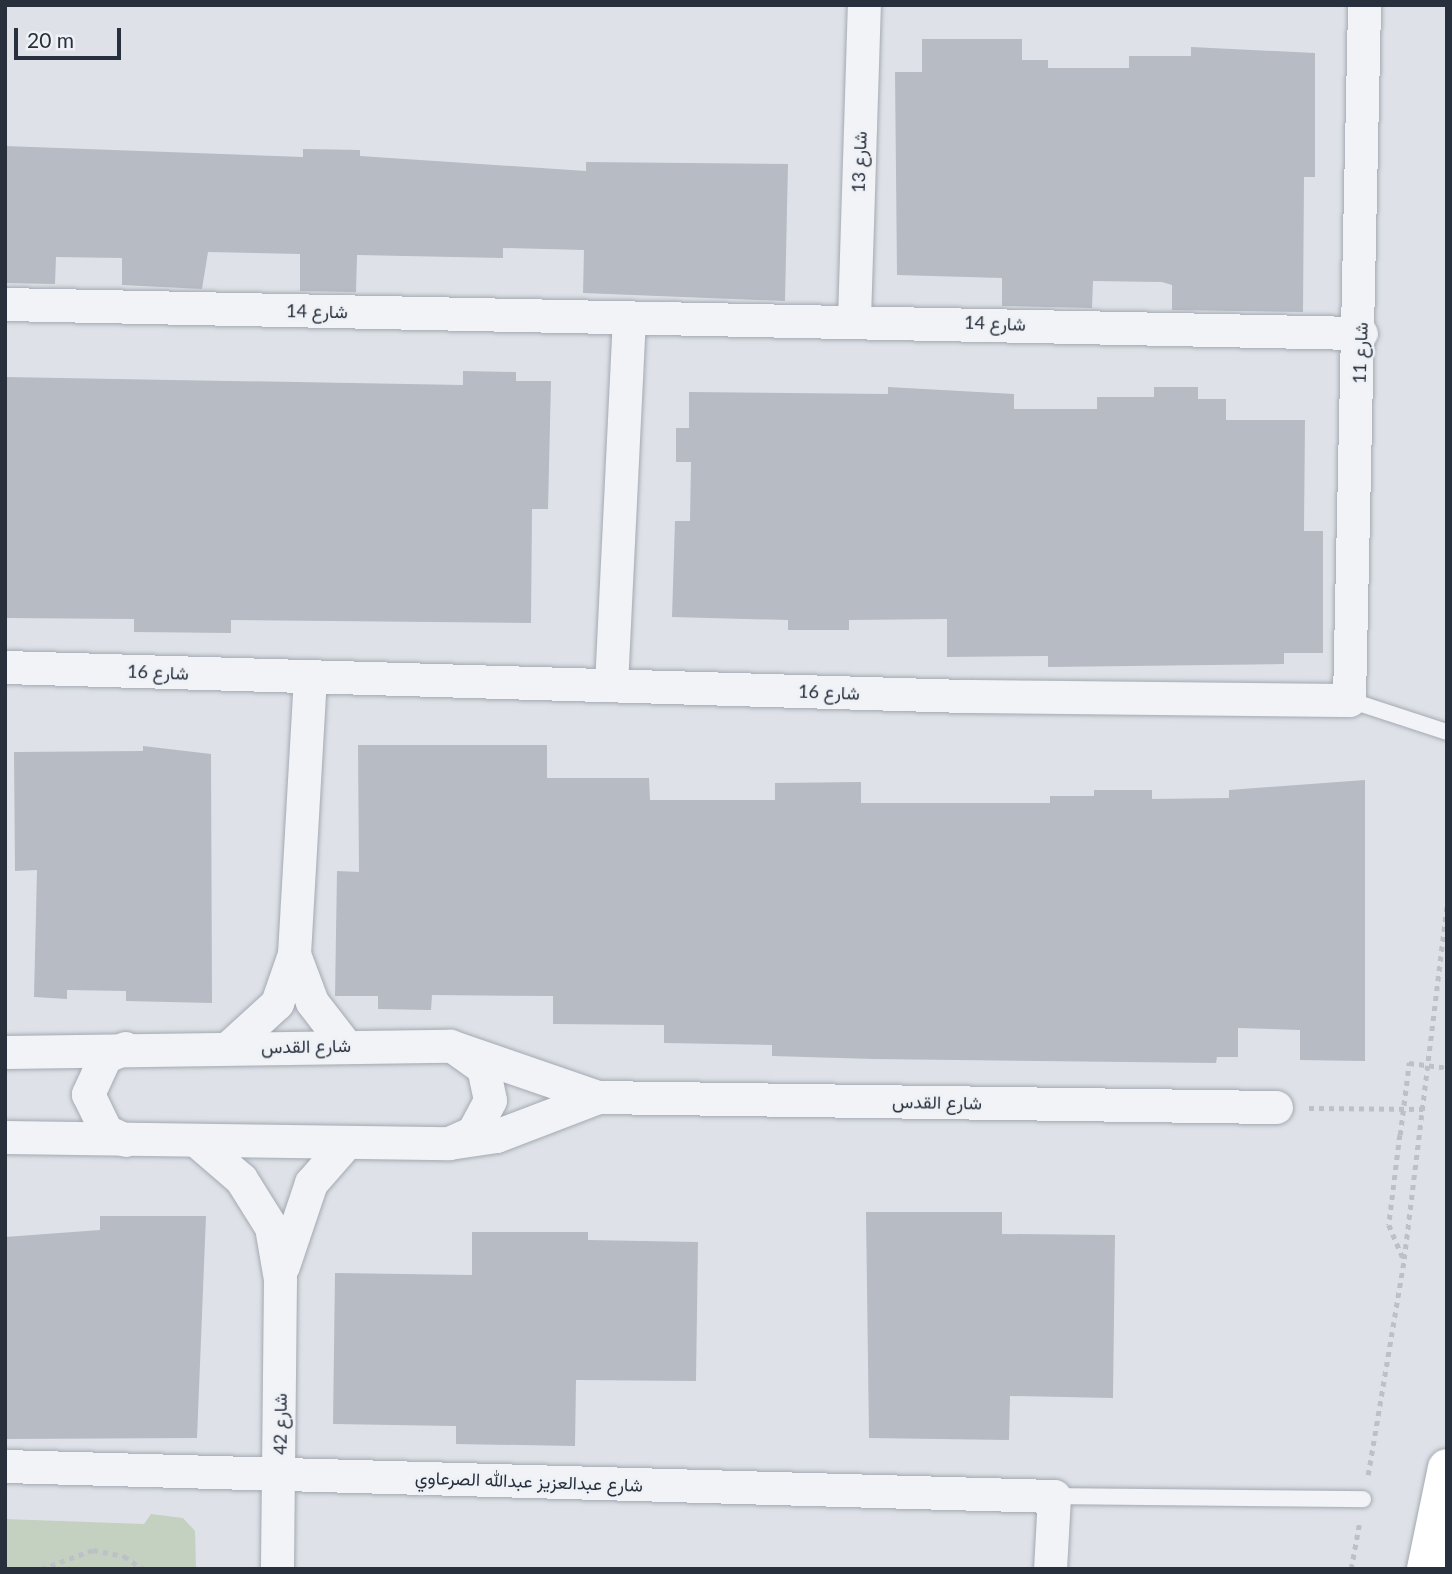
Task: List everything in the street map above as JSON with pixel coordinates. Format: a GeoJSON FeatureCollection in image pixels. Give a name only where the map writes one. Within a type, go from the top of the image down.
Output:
{"type":"FeatureCollection","features":[{"type":"Feature","properties":{"kind":"highway"},"geometry":{"type":"LineString","coordinates":[[1426,1569],[1447,1468]]}},
{"type":"Feature","properties":{"kind":"street","name":"شارع 13"},"geometry":{"type":"LineString","coordinates":[[855,319],[864,5]]}},
{"type":"Feature","properties":{"kind":"street","name":"شارع 11"},"geometry":{"type":"LineString","coordinates":[[1349,700],[1361,333],[1364,5]]}},
{"type":"Feature","properties":{"kind":"street","name":"شارع 14"},"geometry":{"type":"LineString","coordinates":[[5,304],[629,318],[855,319],[1361,333]]}},
{"type":"Feature","properties":{"kind":"street"},"geometry":{"type":"LineString","coordinates":[[611,685],[629,318]]}},
{"type":"Feature","properties":{"kind":"street","name":"شارع 16"},"geometry":{"type":"LineString","coordinates":[[5,667],[611,685],[1349,700]]}},
{"type":"Feature","properties":{"kind":"street"},"geometry":{"type":"LineString","coordinates":[[229,1047],[277,1003],[294,954],[310,677]]}},
{"type":"Feature","properties":{"kind":"street"},"geometry":{"type":"LineString","coordinates":[[294,954],[312,1002],[346,1046]]}},
{"type":"Feature","properties":{"kind":"street"},"geometry":{"type":"LineString","coordinates":[[449,1143],[473,1132],[490,1100],[483,1068],[450,1046]]}},
{"type":"Feature","properties":{"kind":"street","name":"شارع القدس"},"geometry":{"type":"LineString","coordinates":[[5,1052],[125,1048],[450,1046],[598,1097],[1276,1108]]}},
{"type":"Feature","properties":{"kind":"street"},"geometry":{"type":"LineString","coordinates":[[125,1048],[106,1057],[88,1094],[106,1131],[125,1140]]}},
{"type":"Feature","properties":{"kind":"street","name":"شارع القدس"},"geometry":{"type":"LineString","coordinates":[[5,1137],[345,1144],[449,1143],[496,1136],[598,1097]]}},
{"type":"Feature","properties":{"kind":"street","name":"شارع 42"},"geometry":{"type":"LineString","coordinates":[[198,1142],[241,1179],[271,1227],[280,1279],[277,1569]]}},
{"type":"Feature","properties":{"kind":"street","name":"شارع 42"},"geometry":{"type":"LineString","coordinates":[[280,1279],[312,1183],[345,1144]]}},
{"type":"Feature","properties":{"kind":"street","name":"شارع عبدالعزيز عبدالله الصرعاوي"},"geometry":{"type":"LineString","coordinates":[[5,1466],[1054,1496]]}},
{"type":"Feature","properties":{"kind":"street"},"geometry":{"type":"LineString","coordinates":[[1050,1569],[1054,1496]]}},
{"type":"Feature","properties":{"kind":"lane"},"geometry":{"type":"LineString","coordinates":[[1349,700],[1447,732]]}},
{"type":"Feature","properties":{"kind":"lane"},"geometry":{"type":"LineString","coordinates":[[1054,1496],[1363,1499]]}},
{"type":"Feature","properties":{"kind":"path"},"geometry":{"type":"LineString","coordinates":[[1351,1569],[1404,1259],[1447,904]]}},
{"type":"Feature","properties":{"kind":"path"},"geometry":{"type":"LineString","coordinates":[[1404,1259],[1389,1225],[1409,1063],[1447,1068]]}},
{"type":"Feature","properties":{"kind":"path"},"geometry":{"type":"LineString","coordinates":[[1276,1108],[1423,1109]]}},
{"type":"Feature","properties":{"kind":"path"},"geometry":{"type":"LineString","coordinates":[[41,1569],[93,1550],[124,1556],[143,1569]]}},
{"type":"Feature","properties":{"kind":"green space"},"geometry":{"type":"Polygon","coordinates":[[[151,1514],[183,1518],[195,1531],[196,1569],[5,1569],[5,1519],[144,1524],[151,1514]]]}},
{"type":"Feature","properties":{"kind":"building"},"geometry":{"type":"Polygon","coordinates":[[[922,39],[1022,39],[1022,60],[1048,60],[1048,68],[1129,68],[1129,56],[1191,56],[1191,47],[1315,53],[1315,177],[1304,177],[1303,312],[1172,310],[1172,285],[1162,282],[1093,281],[1092,308],[1002,306],[1002,278],[897,275],[895,72],[922,72],[922,39]]]}},
{"type":"Feature","properties":{"kind":"building"},"geometry":{"type":"Polygon","coordinates":[[[5,146],[303,157],[303,149],[360,150],[360,156],[586,171],[586,162],[788,164],[785,301],[583,293],[584,250],[503,248],[503,258],[357,255],[356,292],[300,291],[300,254],[208,252],[202,289],[122,285],[122,258],[56,257],[55,284],[5,283],[5,146]]]}},
{"type":"Feature","properties":{"kind":"building"},"geometry":{"type":"Polygon","coordinates":[[[463,371],[516,372],[516,381],[551,381],[548,509],[532,509],[531,623],[231,620],[231,633],[134,632],[134,619],[5,618],[5,377],[463,385],[463,371]]]}},
{"type":"Feature","properties":{"kind":"building"},"geometry":{"type":"Polygon","coordinates":[[[888,387],[1014,394],[1014,409],[1097,409],[1097,397],[1154,397],[1154,387],[1198,387],[1198,399],[1226,399],[1226,420],[1305,420],[1304,531],[1323,531],[1323,653],[1284,653],[1284,664],[1048,667],[1048,656],[947,657],[947,619],[849,620],[849,630],[788,630],[788,620],[672,617],[675,521],[690,521],[691,462],[676,462],[676,428],[689,428],[689,392],[888,394],[888,387]]]}},
{"type":"Feature","properties":{"kind":"building"},"geometry":{"type":"Polygon","coordinates":[[[358,745],[547,745],[547,778],[649,778],[650,800],[775,800],[775,783],[861,782],[861,803],[1050,803],[1050,796],[1094,796],[1094,790],[1152,790],[1152,799],[1229,798],[1229,790],[1365,780],[1365,1061],[1300,1060],[1300,1030],[1238,1028],[1238,1057],[1217,1057],[1216,1063],[772,1056],[772,1045],[664,1043],[664,1025],[553,1024],[553,996],[432,995],[431,1010],[378,1009],[378,996],[335,996],[337,871],[359,872],[358,745]]]}},
{"type":"Feature","properties":{"kind":"building"},"geometry":{"type":"Polygon","coordinates":[[[143,746],[211,754],[212,1003],[126,1001],[126,991],[67,990],[67,999],[34,997],[37,870],[15,871],[14,752],[143,751],[143,746]]]}},
{"type":"Feature","properties":{"kind":"building"},"geometry":{"type":"Polygon","coordinates":[[[866,1212],[1002,1212],[1002,1234],[1115,1235],[1113,1398],[1010,1396],[1009,1440],[869,1438],[866,1212]]]}},
{"type":"Feature","properties":{"kind":"building"},"geometry":{"type":"Polygon","coordinates":[[[100,1216],[206,1216],[197,1438],[5,1439],[5,1237],[100,1230],[100,1216]]]}},
{"type":"Feature","properties":{"kind":"building"},"geometry":{"type":"Polygon","coordinates":[[[472,1232],[588,1232],[588,1240],[698,1242],[696,1381],[576,1380],[575,1446],[456,1444],[456,1426],[333,1424],[335,1273],[472,1275],[472,1232]]]}}]}
